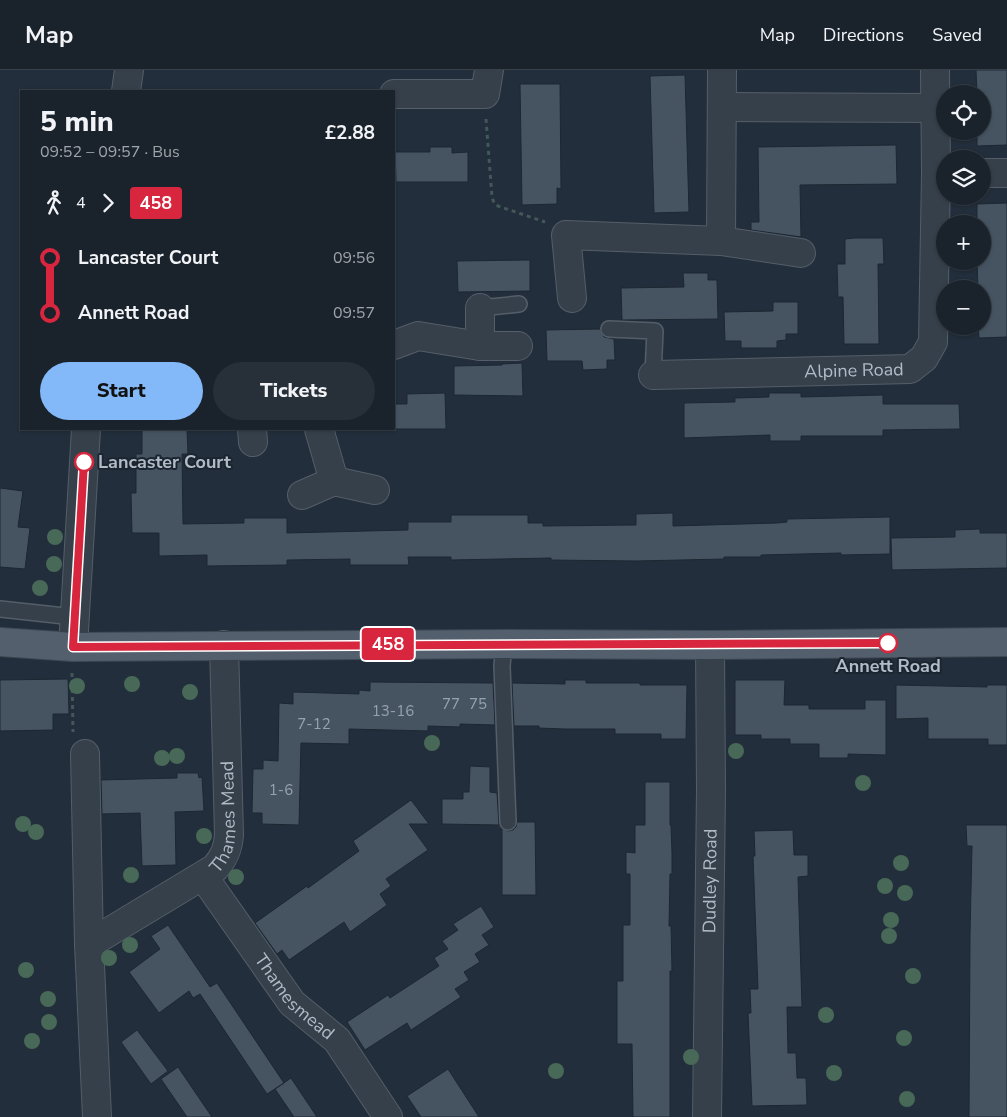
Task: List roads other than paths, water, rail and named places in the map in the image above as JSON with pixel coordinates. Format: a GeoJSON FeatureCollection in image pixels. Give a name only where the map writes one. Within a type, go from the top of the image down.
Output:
{"type":"FeatureCollection","features":[{"type":"Feature","properties":{"kind":"main road"},"geometry":{"type":"LineString","coordinates":[[0,642],[72,656],[224,645],[710,645],[1007,642]]}},
{"type":"Feature","properties":{"kind":"street"},"geometry":{"type":"LineString","coordinates":[[126,90],[128,70]]}},
{"type":"Feature","properties":{"kind":"street"},"geometry":{"type":"LineString","coordinates":[[721,241],[722,70]]}},
{"type":"Feature","properties":{"kind":"street","name":"Alpine Road"},"geometry":{"type":"LineString","coordinates":[[935,70],[936,108]]}},
{"type":"Feature","properties":{"kind":"street"},"geometry":{"type":"LineString","coordinates":[[395,94],[487,82]]}},
{"type":"Feature","properties":{"kind":"street"},"geometry":{"type":"LineString","coordinates":[[722,107],[936,108]]}},
{"type":"Feature","properties":{"kind":"street"},"geometry":{"type":"LineString","coordinates":[[991,173],[1007,173]]}},
{"type":"Feature","properties":{"kind":"street","name":"Alpine Road"},"geometry":{"type":"LineString","coordinates":[[653,375],[910,370],[924,358],[933,342],[939,205]]}},
{"type":"Feature","properties":{"kind":"street"},"geometry":{"type":"LineString","coordinates":[[572,298],[566,235],[721,241],[801,253]]}},
{"type":"Feature","properties":{"kind":"street"},"geometry":{"type":"LineString","coordinates":[[480,308],[480,346]]}},
{"type":"Feature","properties":{"kind":"street"},"geometry":{"type":"LineString","coordinates":[[395,345],[418,336],[480,346],[518,346]]}},
{"type":"Feature","properties":{"kind":"street"},"geometry":{"type":"LineString","coordinates":[[72,656],[86,430]]}},
{"type":"Feature","properties":{"kind":"street"},"geometry":{"type":"LineString","coordinates":[[318,430],[334,481]]}},
{"type":"Feature","properties":{"kind":"street"},"geometry":{"type":"LineString","coordinates":[[302,495],[334,481],[375,490]]}},
{"type":"Feature","properties":{"kind":"street","name":"Thames Mead"},"geometry":{"type":"LineString","coordinates":[[89,944],[215,868],[228,849],[224,645]]}},
{"type":"Feature","properties":{"kind":"street","name":"Dudley Road"},"geometry":{"type":"LineString","coordinates":[[708,1117],[711,790],[710,645]]}},
{"type":"Feature","properties":{"kind":"street"},"geometry":{"type":"LineString","coordinates":[[85,754],[89,944],[97,1117]]}},
{"type":"Feature","properties":{"kind":"street","name":"Thamesmead"},"geometry":{"type":"LineString","coordinates":[[203,876],[292,1002],[303,1014],[327,1030],[336,1040],[388,1117]]}},
{"type":"Feature","properties":{"kind":"lane"},"geometry":{"type":"LineString","coordinates":[[480,308],[519,304]]}},
{"type":"Feature","properties":{"kind":"lane"},"geometry":{"type":"LineString","coordinates":[[609,328],[655,331],[653,375]]}},
{"type":"Feature","properties":{"kind":"lane"},"geometry":{"type":"LineString","coordinates":[[0,609],[74,617]]}},
{"type":"Feature","properties":{"kind":"lane"},"geometry":{"type":"LineString","coordinates":[[504,644],[502,666],[508,822]]}},
{"type":"Feature","properties":{"kind":"place","name":"Lancaster Court"},"geometry":{"type":"Point","coordinates":[84,462]}},
{"type":"Feature","properties":{"kind":"place","name":"Annett Road"},"geometry":{"type":"Point","coordinates":[888,643]}}]}
